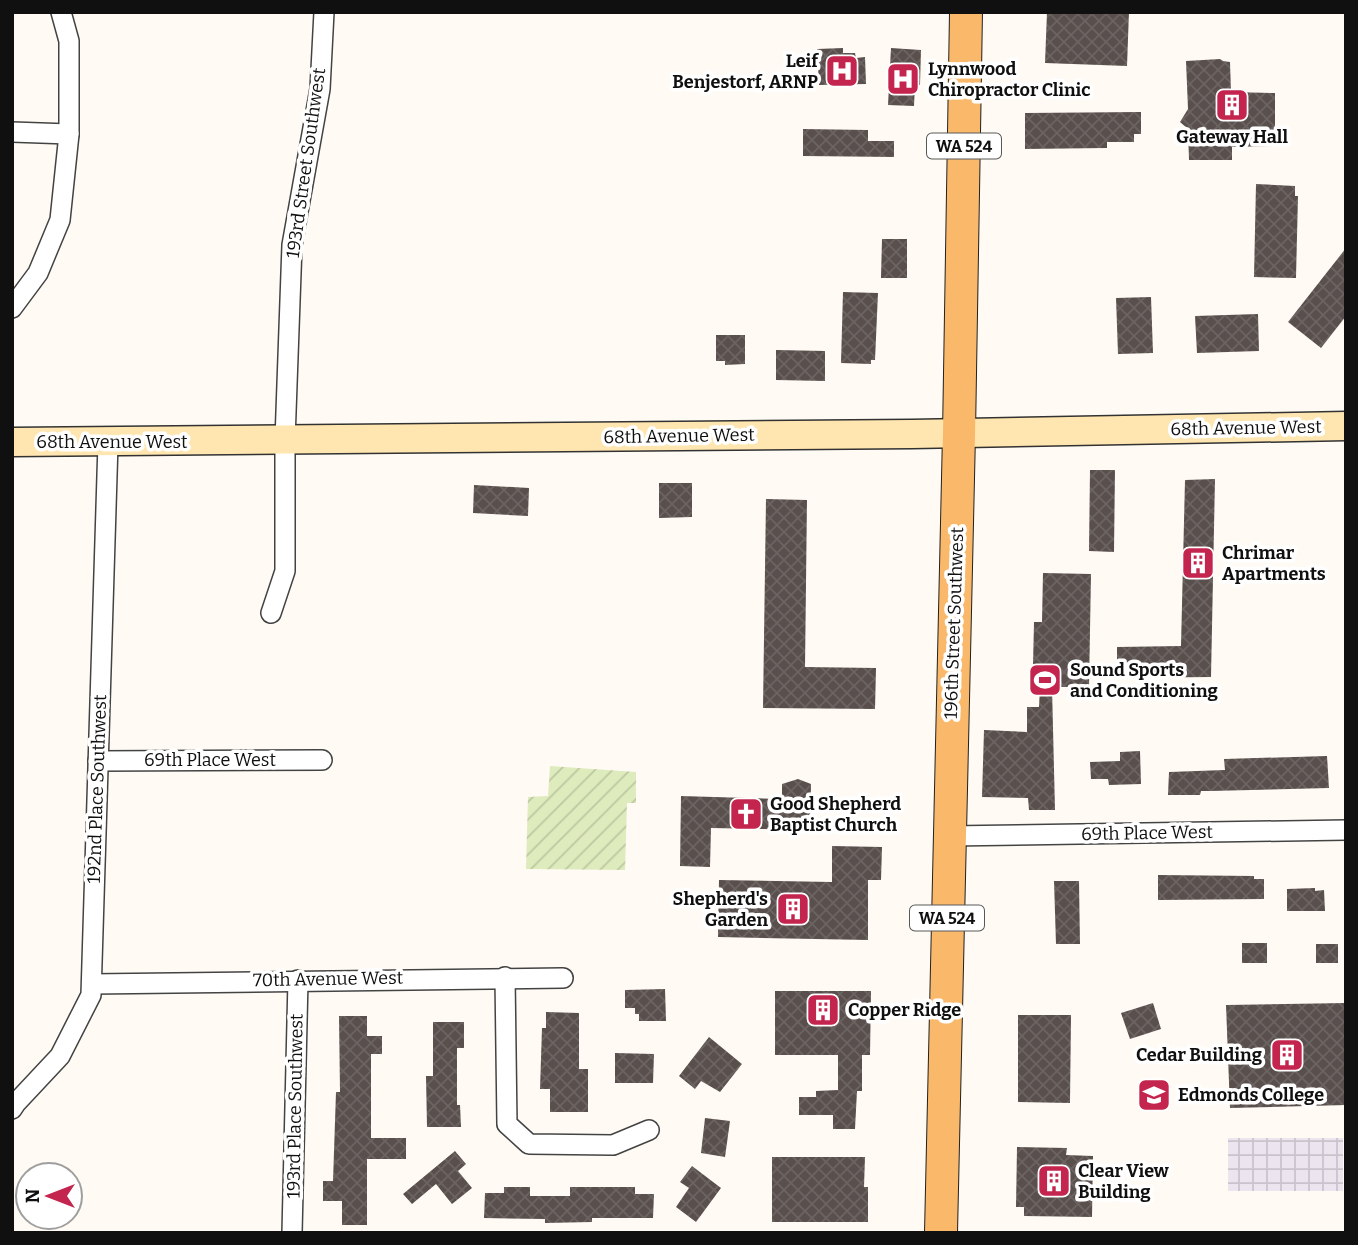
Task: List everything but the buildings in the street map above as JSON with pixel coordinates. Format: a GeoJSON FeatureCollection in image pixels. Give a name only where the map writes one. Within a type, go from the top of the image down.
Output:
{"type":"FeatureCollection","features":[{"type":"Feature","properties":{"kind":"main road","name":"196th Street Southwest"},"geometry":{"type":"LineString","coordinates":[[941,1233],[966,12]]}},
{"type":"Feature","properties":{"kind":"street"},"geometry":{"type":"LineString","coordinates":[[12,308],[38,273],[60,220],[69,134],[69,41],[61,12]]}},
{"type":"Feature","properties":{"kind":"street","name":"193rd Street Southwest"},"geometry":{"type":"LineString","coordinates":[[271,613],[285,571],[285,440],[292,245],[320,89],[324,12]]}},
{"type":"Feature","properties":{"kind":"street"},"geometry":{"type":"LineString","coordinates":[[12,132],[69,134]]}},
{"type":"Feature","properties":{"kind":"street","name":"68th Avenue West"},"geometry":{"type":"LineString","coordinates":[[12,442],[959,433],[1346,426]]}},
{"type":"Feature","properties":{"kind":"street","name":"192nd Place Southwest"},"geometry":{"type":"LineString","coordinates":[[12,1109],[60,1056],[91,995],[108,443]]}},
{"type":"Feature","properties":{"kind":"street","name":"69th Place West"},"geometry":{"type":"LineString","coordinates":[[98,761],[322,760]]}},
{"type":"Feature","properties":{"kind":"street","name":"69th Place West"},"geometry":{"type":"LineString","coordinates":[[948,836],[1346,830]]}},
{"type":"Feature","properties":{"kind":"street"},"geometry":{"type":"LineString","coordinates":[[505,977],[507,1124],[529,1144],[613,1145],[649,1130]]}},
{"type":"Feature","properties":{"kind":"street","name":"70th Avenue West"},"geometry":{"type":"LineString","coordinates":[[92,984],[563,978]]}},
{"type":"Feature","properties":{"kind":"street","name":"193rd Place Southwest"},"geometry":{"type":"LineString","coordinates":[[292,1233],[298,980]]}},
{"type":"Feature","properties":{"kind":"shaded area"},"geometry":{"type":"Polygon","coordinates":[[[1228,1138],[1343,1138],[1343,1191],[1228,1191],[1228,1138]]]}},
{"type":"Feature","properties":{"kind":"green space"},"geometry":{"type":"Polygon","coordinates":[[[550,766],[636,772],[636,803],[627,803],[625,870],[526,869],[528,797],[548,796],[550,766]]]}},
{"type":"Feature","properties":{"kind":"place","name":"Leif Benjestorf, ARNP"},"geometry":{"type":"Point","coordinates":[842,71]}},
{"type":"Feature","properties":{"kind":"place","name":"Lynnwood Chiropractor Clinic"},"geometry":{"type":"Point","coordinates":[903,79]}},
{"type":"Feature","properties":{"kind":"place","name":"Gateway Hall"},"geometry":{"type":"Point","coordinates":[1232,105]}},
{"type":"Feature","properties":{"kind":"place","name":"Chrimar Apartments"},"geometry":{"type":"Point","coordinates":[1198,563]}},
{"type":"Feature","properties":{"kind":"place","name":"Sound Sports and Conditioning"},"geometry":{"type":"Point","coordinates":[1045,680]}},
{"type":"Feature","properties":{"kind":"place","name":"Good Shepherd Baptist Church"},"geometry":{"type":"Point","coordinates":[746,814]}},
{"type":"Feature","properties":{"kind":"place","name":"Shepherd's Garden"},"geometry":{"type":"Point","coordinates":[793,909]}},
{"type":"Feature","properties":{"kind":"place","name":"Copper Ridge"},"geometry":{"type":"Point","coordinates":[823,1010]}},
{"type":"Feature","properties":{"kind":"place","name":"Cedar Building"},"geometry":{"type":"Point","coordinates":[1287,1055]}},
{"type":"Feature","properties":{"kind":"place","name":"Edmonds College"},"geometry":{"type":"Point","coordinates":[1154,1095]}},
{"type":"Feature","properties":{"kind":"place","name":"Clear View Building"},"geometry":{"type":"Point","coordinates":[1054,1181]}}]}
